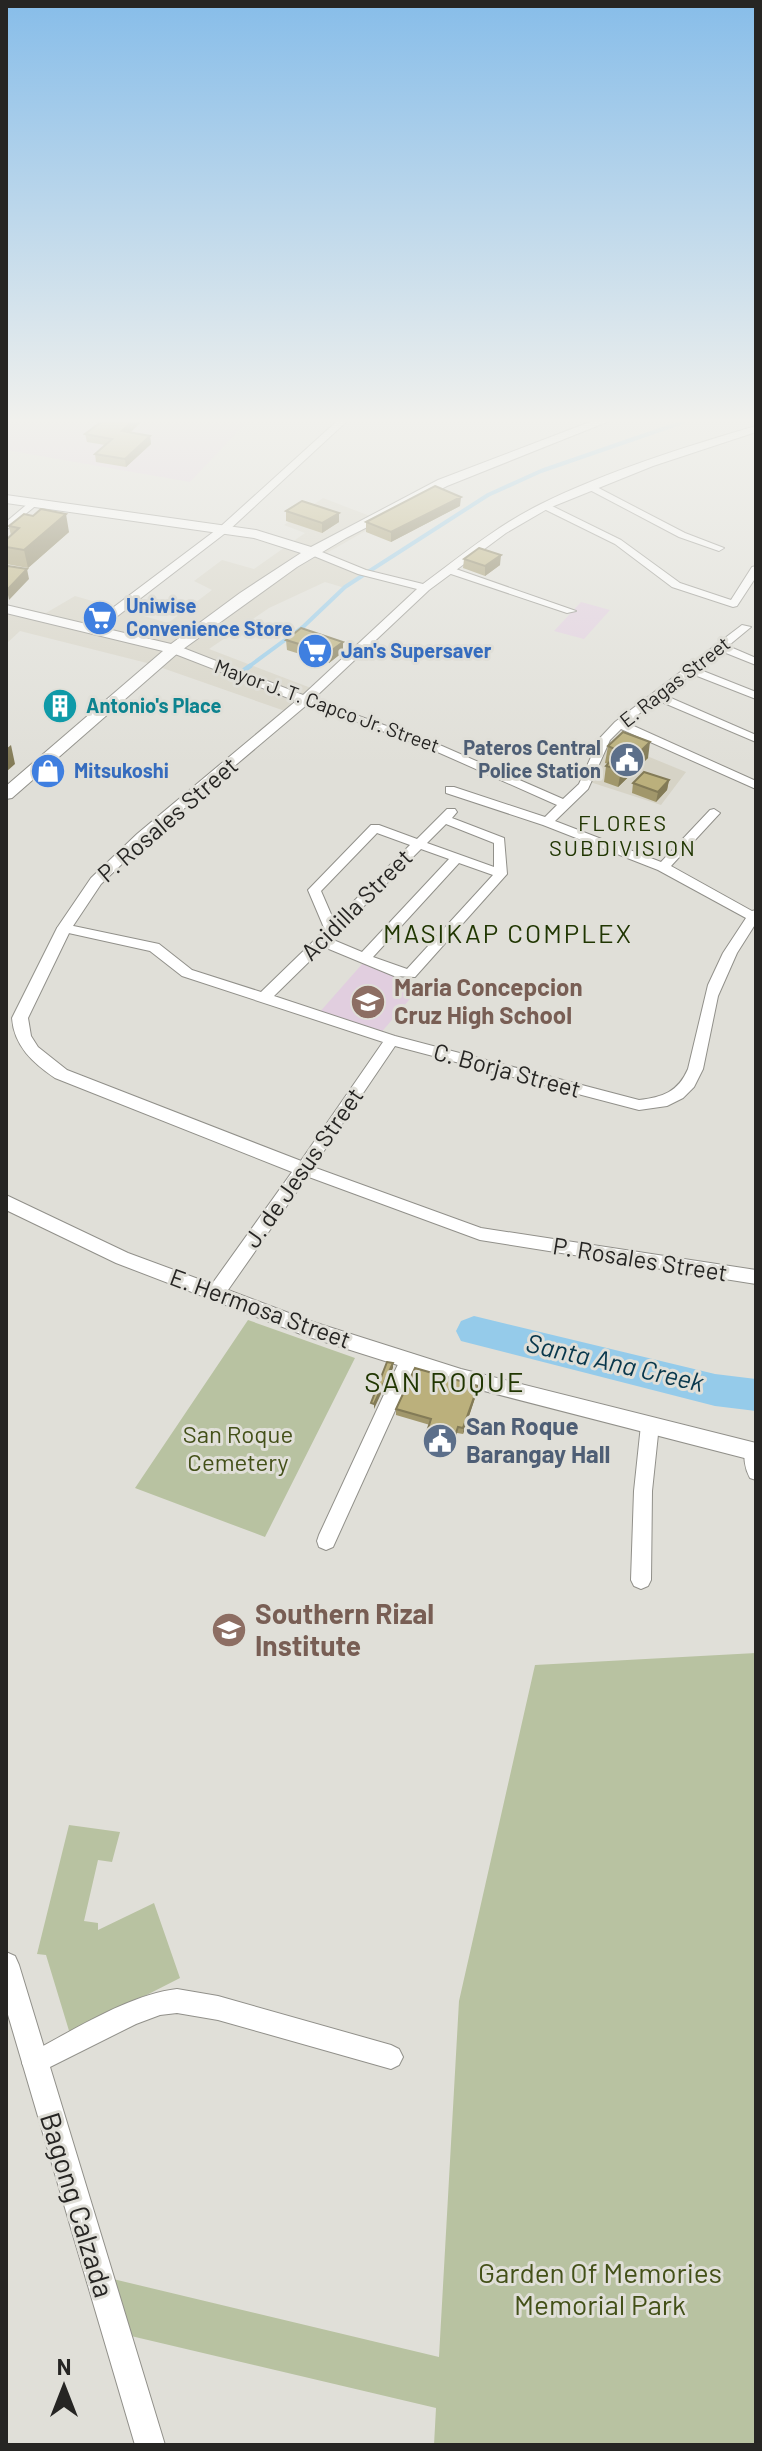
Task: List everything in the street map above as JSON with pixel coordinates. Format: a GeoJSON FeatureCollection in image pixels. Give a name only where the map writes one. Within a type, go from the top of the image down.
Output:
{"type":"FeatureCollection","features":[{"type":"Feature","properties":{"kind":"main road"},"geometry":{"type":"LineString","coordinates":[[264,536],[313,552]]}},
{"type":"Feature","properties":{"kind":"main road"},"geometry":{"type":"LineString","coordinates":[[6,794],[209,622],[313,552],[342,536]]}},
{"type":"Feature","properties":{"kind":"main road"},"geometry":{"type":"LineString","coordinates":[[6,609],[174,649]]}},
{"type":"Feature","properties":{"kind":"street"},"geometry":{"type":"LineString","coordinates":[[94,628],[214,536]]}},
{"type":"Feature","properties":{"kind":"street","name":"P. Rosales Street"},"geometry":{"type":"LineString","coordinates":[[495,536],[425,588],[305,700],[142,837],[96,881],[64,928],[20,1018],[19,1032],[46,1064],[61,1074],[303,1169],[480,1234],[756,1277]]}},
{"type":"Feature","properties":{"kind":"street","name":"E. Ragas Street"},"geometry":{"type":"LineString","coordinates":[[547,822],[584,786],[605,739],[619,724],[721,647],[742,624],[733,604],[676,585],[607,536]]}},
{"type":"Feature","properties":{"kind":"street"},"geometry":{"type":"LineString","coordinates":[[686,536],[719,548]]}},
{"type":"Feature","properties":{"kind":"street"},"geometry":{"type":"LineString","coordinates":[[313,552],[362,572],[425,588]]}},
{"type":"Feature","properties":{"kind":"street"},"geometry":{"type":"LineString","coordinates":[[733,604],[756,569]]}},
{"type":"Feature","properties":{"kind":"street"},"geometry":{"type":"LineString","coordinates":[[449,570],[571,611]]}},
{"type":"Feature","properties":{"kind":"street"},"geometry":{"type":"LineString","coordinates":[[721,647],[756,662]]}},
{"type":"Feature","properties":{"kind":"street","name":"Mayor J. T. Capco Jr. Street"},"geometry":{"type":"LineString","coordinates":[[174,649],[305,700],[399,731],[495,770],[566,805]]}},
{"type":"Feature","properties":{"kind":"street"},"geometry":{"type":"LineString","coordinates":[[692,670],[756,696]]}},
{"type":"Feature","properties":{"kind":"street"},"geometry":{"type":"LineString","coordinates":[[657,696],[756,739]]}},
{"type":"Feature","properties":{"kind":"street"},"geometry":{"type":"LineString","coordinates":[[619,724],[755,784]]}},
{"type":"Feature","properties":{"kind":"street"},"geometry":{"type":"LineString","coordinates":[[450,790],[547,822],[663,867],[754,916]]}},
{"type":"Feature","properties":{"kind":"street"},"geometry":{"type":"LineString","coordinates":[[663,867],[714,813]]}},
{"type":"Feature","properties":{"kind":"street","name":"Acidilla Street"},"geometry":{"type":"LineString","coordinates":[[263,999],[448,815],[500,841],[501,874]]}},
{"type":"Feature","properties":{"kind":"street"},"geometry":{"type":"LineString","coordinates":[[320,940],[405,975],[410,974],[501,874],[381,829],[370,830],[314,890],[331,929]]}},
{"type":"Feature","properties":{"kind":"street"},"geometry":{"type":"LineString","coordinates":[[364,958],[457,858]]}},
{"type":"Feature","properties":{"kind":"street","name":"C. Borja Street"},"geometry":{"type":"LineString","coordinates":[[64,928],[163,950],[178,968],[187,973],[392,1040],[639,1105],[669,1102],[682,1095],[692,1081],[711,994],[754,916]]}},
{"type":"Feature","properties":{"kind":"street","name":"J. de Jesus Street"},"geometry":{"type":"LineString","coordinates":[[215,1294],[392,1040]]}},
{"type":"Feature","properties":{"kind":"street","name":"E. Hermosa Street"},"geometry":{"type":"LineString","coordinates":[[6,1202],[122,1258],[306,1328],[409,1360],[754,1451]]}},
{"type":"Feature","properties":{"kind":"street"},"geometry":{"type":"LineString","coordinates":[[326,1541],[409,1360]]}},
{"type":"Feature","properties":{"kind":"street"},"geometry":{"type":"LineString","coordinates":[[641,1580],[643,1491],[650,1425]]}},
{"type":"Feature","properties":{"kind":"street"},"geometry":{"type":"LineString","coordinates":[[754,1451],[756,1472]]}},
{"type":"Feature","properties":{"kind":"street","name":"Bagong Calzada"},"geometry":{"type":"LineString","coordinates":[[6,1965],[150,2445]]}},
{"type":"Feature","properties":{"kind":"street"},"geometry":{"type":"LineString","coordinates":[[34,2063],[136,2013],[160,2003],[177,2001],[218,2008],[391,2057]]}},
{"type":"Feature","properties":{"kind":"shaded area"},"geometry":{"type":"Polygon","coordinates":[[[300,536],[356,536],[325,554],[371,572],[345,588],[325,582],[269,608],[209,649],[311,688],[285,711],[151,664],[20,631],[6,644],[6,605],[46,613],[75,596],[168,623],[212,590],[194,581],[222,560],[254,569],[300,536]]]}},
{"type":"Feature","properties":{"kind":"shaded area"},"geometry":{"type":"Polygon","coordinates":[[[581,602],[610,610],[584,639],[554,631],[581,602]]]}},
{"type":"Feature","properties":{"kind":"shaded area"},"geometry":{"type":"Polygon","coordinates":[[[603,738],[686,772],[661,805],[590,782],[603,738]]]}},
{"type":"Feature","properties":{"kind":"shaded area","name":"Maria Concepcion Cruz High School"},"geometry":{"type":"Polygon","coordinates":[[[363,963],[421,986],[379,1035],[318,1014],[363,963]]]}},
{"type":"Feature","properties":{"kind":"green space","name":"San Roque Cemetery"},"geometry":{"type":"Polygon","coordinates":[[[248,1320],[355,1358],[265,1537],[135,1488],[248,1320]]]}},
{"type":"Feature","properties":{"kind":"green space","name":"Garden Of Memories Memorial Park"},"geometry":{"type":"Polygon","coordinates":[[[756,1653],[756,2445],[434,2445],[436,2408],[131,2336],[113,2279],[439,2357],[459,2001],[535,1665],[756,1653]]]}},
{"type":"Feature","properties":{"kind":"green space"},"geometry":{"type":"Polygon","coordinates":[[[69,1825],[120,1832],[112,1862],[98,1860],[84,1921],[98,1923],[98,1930],[154,1903],[180,1978],[70,2034],[46,1955],[37,1954],[69,1825]]]}},
{"type":"Feature","properties":{"kind":"building"},"geometry":{"type":"Polygon","coordinates":[[[10,536],[40,536],[24,550],[6,547],[6,540],[10,536]]]}},
{"type":"Feature","properties":{"kind":"building"},"geometry":{"type":"Polygon","coordinates":[[[479,548],[501,555],[485,566],[464,559],[479,548]]]}},
{"type":"Feature","properties":{"kind":"building"},"geometry":{"type":"Polygon","coordinates":[[[6,568],[27,569],[7,590],[6,568]]]}},
{"type":"Feature","properties":{"kind":"building"},"geometry":{"type":"Polygon","coordinates":[[[301,628],[343,642],[328,653],[286,640],[301,628]]]}},
{"type":"Feature","properties":{"kind":"building"},"geometry":{"type":"Polygon","coordinates":[[[623,732],[650,742],[621,770],[606,766],[619,751],[608,746],[623,732]]]}},
{"type":"Feature","properties":{"kind":"building"},"geometry":{"type":"Polygon","coordinates":[[[644,772],[669,780],[658,792],[633,783],[644,772]]]}},
{"type":"Feature","properties":{"kind":"building"},"geometry":{"type":"Polygon","coordinates":[[[387,1362],[393,1363],[374,1404],[371,1403],[387,1362]]]}},
{"type":"Feature","properties":{"kind":"building"},"geometry":{"type":"Polygon","coordinates":[[[415,1368],[478,1386],[463,1428],[458,1427],[451,1448],[424,1441],[431,1419],[396,1409],[415,1368]]]}},
{"type":"Feature","properties":{"kind":"waterway","name":"Santa Ana Creek"},"geometry":{"type":"LineString","coordinates":[[368,572],[424,536]]}},
{"type":"Feature","properties":{"kind":"waterway","name":"Santa Ana Creek"},"geometry":{"type":"LineString","coordinates":[[247,668],[304,626],[345,587],[365,574]]}},
{"type":"Feature","properties":{"kind":"waterway","name":"Santa Ana Creek"},"geometry":{"type":"LineString","coordinates":[[240,673],[250,666]]}},
{"type":"Feature","properties":{"kind":"waterway","name":"Santa Ana Creek"},"geometry":{"type":"LineString","coordinates":[[474,1331],[715,1390],[756,1395]]}},
{"type":"Feature","properties":{"kind":"place","name":"Uniwise Convenience Store"},"geometry":{"type":"Point","coordinates":[100,618]}},
{"type":"Feature","properties":{"kind":"place","name":"Jan's Supersaver"},"geometry":{"type":"Point","coordinates":[315,651]}},
{"type":"Feature","properties":{"kind":"place","name":"Antonio's Place"},"geometry":{"type":"Point","coordinates":[60,706]}},
{"type":"Feature","properties":{"kind":"place","name":"Pateros Central Police Station"},"geometry":{"type":"Point","coordinates":[627,760]}},
{"type":"Feature","properties":{"kind":"place","name":"Mitsukoshi"},"geometry":{"type":"Point","coordinates":[48,771]}},
{"type":"Feature","properties":{"kind":"place","name":"Maria Concepcion Cruz High School"},"geometry":{"type":"Point","coordinates":[368,1002]}},
{"type":"Feature","properties":{"kind":"place","name":"San Roque Barangay Hall"},"geometry":{"type":"Point","coordinates":[440,1441]}},
{"type":"Feature","properties":{"kind":"place","name":"Southern Rizal Institute"},"geometry":{"type":"Point","coordinates":[229,1630]}},
{"type":"Feature","properties":{"kind":"district","name":"FLORES SUBDIVISION"},"geometry":{"type":"Point","coordinates":[623,836]}},
{"type":"Feature","properties":{"kind":"district","name":"MASIKAP COMPLEX"},"geometry":{"type":"Point","coordinates":[508,934]}},
{"type":"Feature","properties":{"kind":"district","name":"SAN ROQUE"},"geometry":{"type":"Point","coordinates":[445,1382]}}]}
